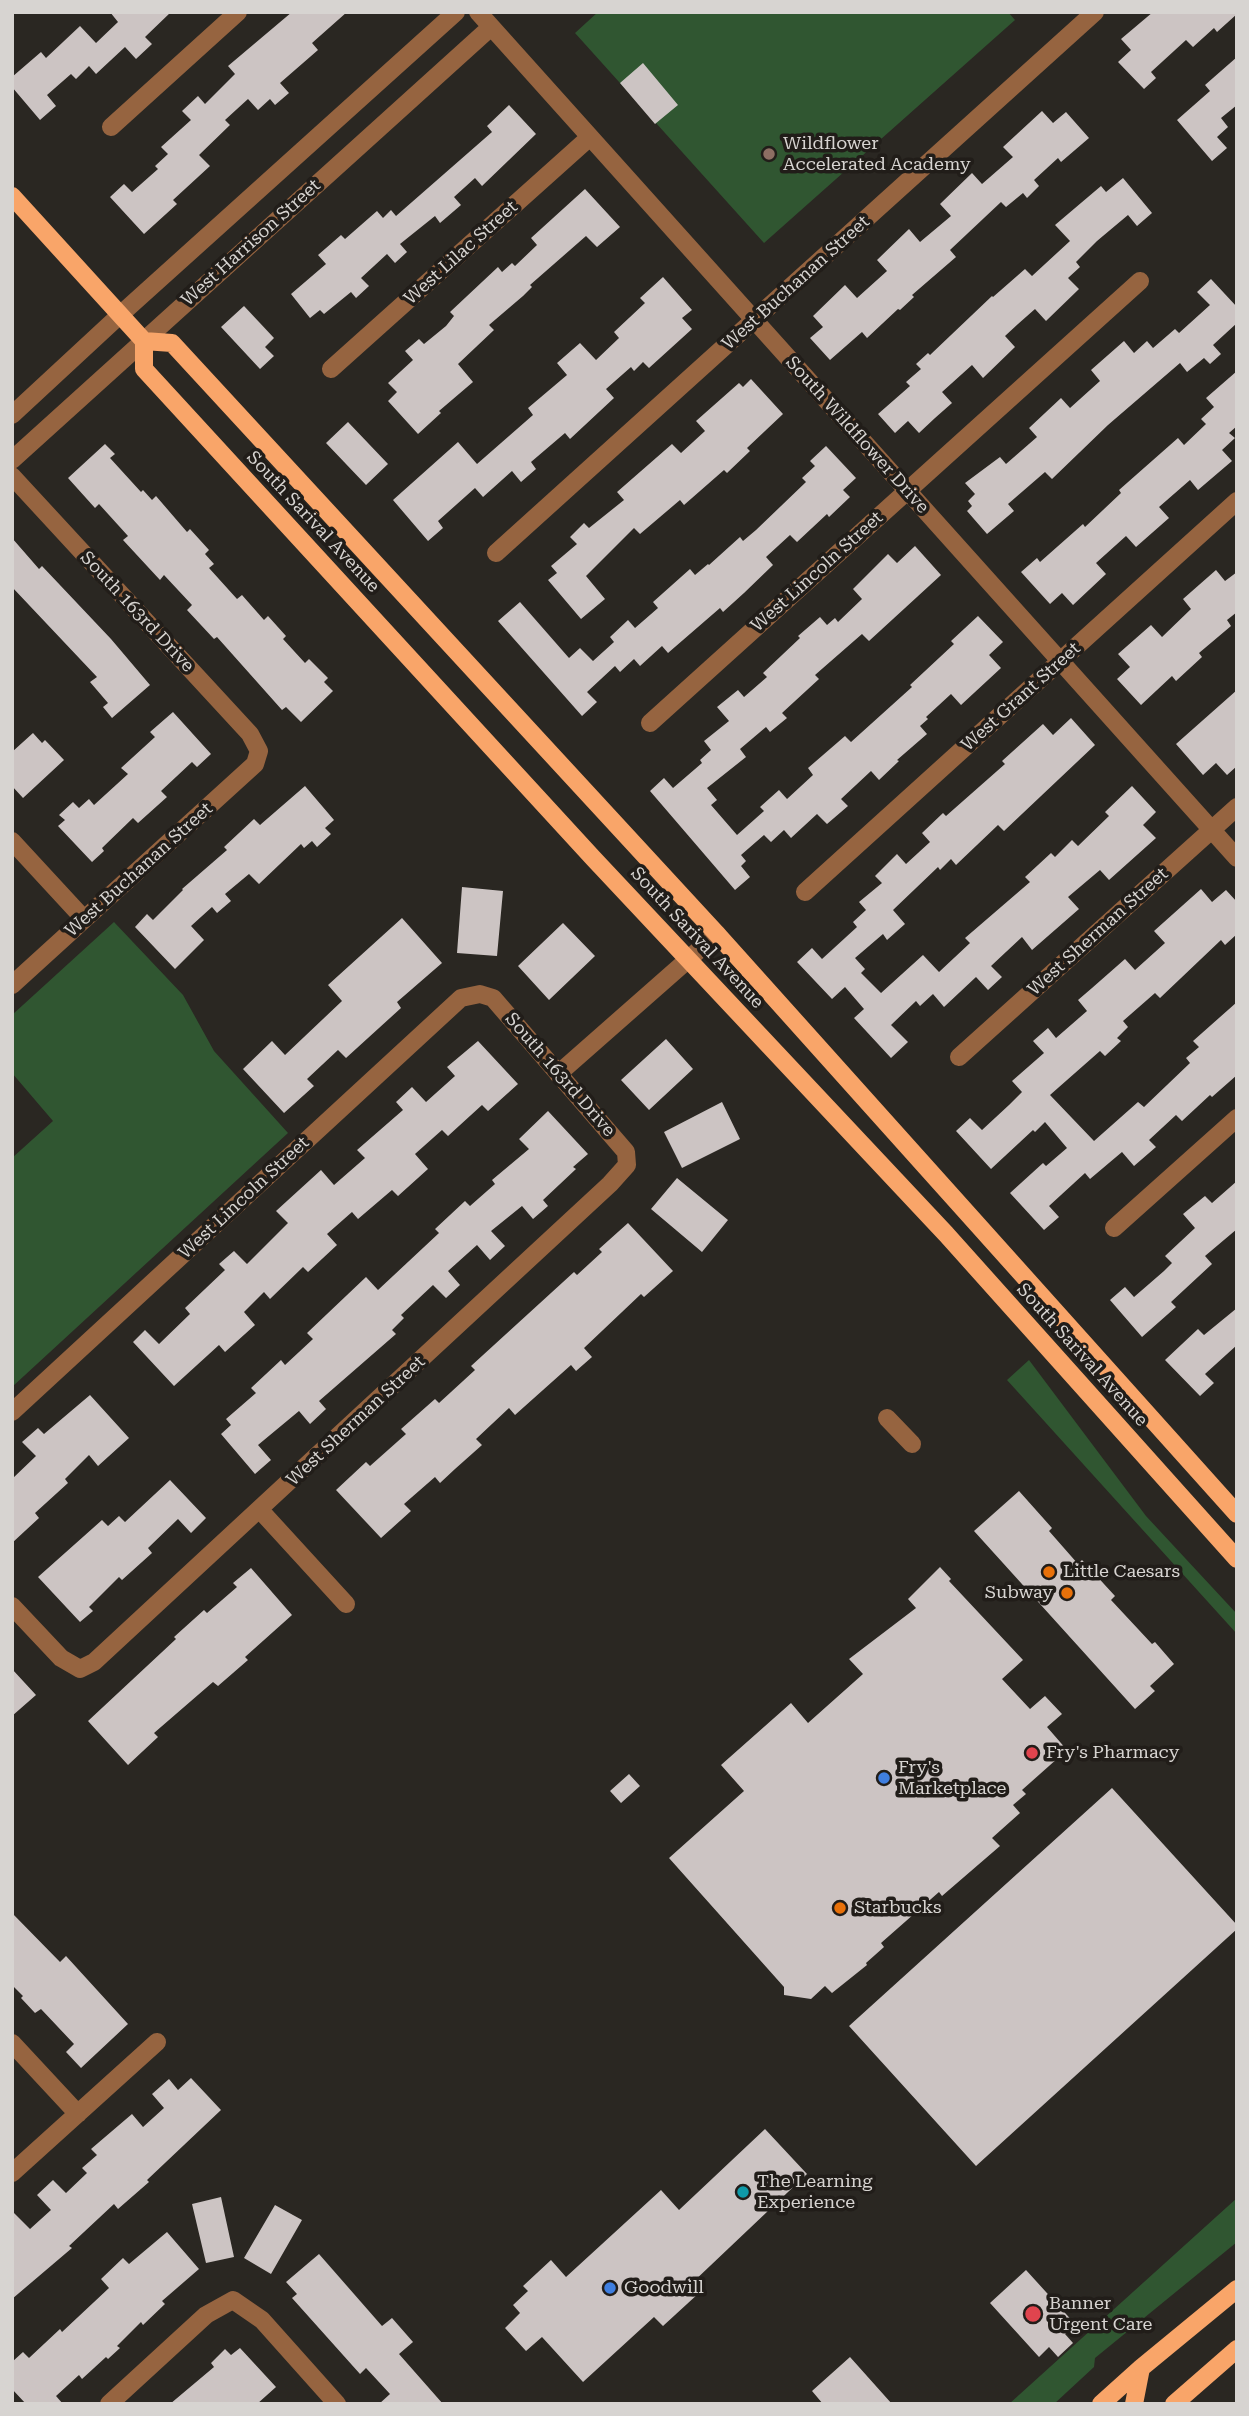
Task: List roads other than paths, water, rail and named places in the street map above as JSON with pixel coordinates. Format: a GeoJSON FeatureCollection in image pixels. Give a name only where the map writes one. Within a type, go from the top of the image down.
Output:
{"type":"FeatureCollection","features":[{"type":"Feature","properties":{"kind":"main road"},"geometry":{"type":"LineString","coordinates":[[12,196],[144,341]]}},
{"type":"Feature","properties":{"kind":"main road","name":"South Sarival Avenue"},"geometry":{"type":"LineString","coordinates":[[1237,1514],[717,934],[172,343],[144,341],[144,369],[688,959],[946,1234],[1237,1559]]}},
{"type":"Feature","properties":{"kind":"main road"},"geometry":{"type":"LineString","coordinates":[[1094,1398],[1115,1379]]}},
{"type":"Feature","properties":{"kind":"main road"},"geometry":{"type":"LineString","coordinates":[[1101,2404],[1237,2290]]}},
{"type":"Feature","properties":{"kind":"main road"},"geometry":{"type":"LineString","coordinates":[[1174,2404],[1237,2349]]}},
{"type":"Feature","properties":{"kind":"main road"},"geometry":{"type":"LineString","coordinates":[[1134,2404],[1141,2368]]}},
{"type":"Feature","properties":{"kind":"street"},"geometry":{"type":"LineString","coordinates":[[111,127],[238,12]]}},
{"type":"Feature","properties":{"kind":"street","name":"West Harrison Street"},"geometry":{"type":"LineString","coordinates":[[12,415],[456,12]]}},
{"type":"Feature","properties":{"kind":"street","name":"South Wildflower Drive"},"geometry":{"type":"LineString","coordinates":[[478,12],[1237,858]]}},
{"type":"Feature","properties":{"kind":"street","name":"West Buchanan Street"},"geometry":{"type":"LineString","coordinates":[[496,553],[1095,12]]}},
{"type":"Feature","properties":{"kind":"street","name":"West Harrison Street"},"geometry":{"type":"LineString","coordinates":[[12,460],[491,27]]}},
{"type":"Feature","properties":{"kind":"street","name":"West Lilac Street"},"geometry":{"type":"LineString","coordinates":[[331,369],[590,137]]}},
{"type":"Feature","properties":{"kind":"street","name":"West Lincoln Street"},"geometry":{"type":"LineString","coordinates":[[650,723],[1140,281]]}},
{"type":"Feature","properties":{"kind":"street","name":"South 163rd Drive"},"geometry":{"type":"LineString","coordinates":[[12,476],[250,734],[259,751]]}},
{"type":"Feature","properties":{"kind":"street","name":"West Grant Street"},"geometry":{"type":"LineString","coordinates":[[805,892],[1237,501]]}},
{"type":"Feature","properties":{"kind":"street","name":"West Buchanan Street"},"geometry":{"type":"LineString","coordinates":[[12,985],[254,764],[259,751]]}},
{"type":"Feature","properties":{"kind":"street","name":"West Sherman Street"},"geometry":{"type":"LineString","coordinates":[[959,1057],[1237,807]]}},
{"type":"Feature","properties":{"kind":"street"},"geometry":{"type":"LineString","coordinates":[[12,841],[84,919]]}},
{"type":"Feature","properties":{"kind":"street"},"geometry":{"type":"LineString","coordinates":[[558,1074],[717,934]]}},
{"type":"Feature","properties":{"kind":"street","name":"West Lincoln Street"},"geometry":{"type":"LineString","coordinates":[[12,1412],[461,998],[480,994]]}},
{"type":"Feature","properties":{"kind":"street","name":"South 163rd Drive"},"geometry":{"type":"LineString","coordinates":[[480,994],[493,998],[615,1138],[626,1152],[627,1166]]}},
{"type":"Feature","properties":{"kind":"street"},"geometry":{"type":"LineString","coordinates":[[1114,1228],[1237,1118]]}},
{"type":"Feature","properties":{"kind":"street","name":"West Sherman Street"},"geometry":{"type":"LineString","coordinates":[[12,1606],[61,1658],[80,1669],[94,1662],[627,1166]]}},
{"type":"Feature","properties":{"kind":"street"},"geometry":{"type":"LineString","coordinates":[[887,1418],[912,1444]]}},
{"type":"Feature","properties":{"kind":"street"},"geometry":{"type":"LineString","coordinates":[[260,1510],[346,1604]]}},
{"type":"Feature","properties":{"kind":"street"},"geometry":{"type":"LineString","coordinates":[[12,2173],[157,2042]]}},
{"type":"Feature","properties":{"kind":"street"},"geometry":{"type":"LineString","coordinates":[[12,2043],[78,2114]]}},
{"type":"Feature","properties":{"kind":"street"},"geometry":{"type":"LineString","coordinates":[[109,2404],[206,2315],[233,2300],[262,2320],[337,2404]]}},
{"type":"Feature","properties":{"kind":"place","name":"Wildflower Accelerated Academy"},"geometry":{"type":"Point","coordinates":[769,154]}},
{"type":"Feature","properties":{"kind":"place","name":"Little Caesars"},"geometry":{"type":"Point","coordinates":[1049,1572]}},
{"type":"Feature","properties":{"kind":"place","name":"Subway"},"geometry":{"type":"Point","coordinates":[1067,1593]}},
{"type":"Feature","properties":{"kind":"place","name":"Fry's Pharmacy"},"geometry":{"type":"Point","coordinates":[1032,1753]}},
{"type":"Feature","properties":{"kind":"place","name":"Fry's Marketplace"},"geometry":{"type":"Point","coordinates":[884,1778]}},
{"type":"Feature","properties":{"kind":"place","name":"Starbucks"},"geometry":{"type":"Point","coordinates":[840,1908]}},
{"type":"Feature","properties":{"kind":"place","name":"The Learning Experience"},"geometry":{"type":"Point","coordinates":[743,2192]}},
{"type":"Feature","properties":{"kind":"place","name":"Goodwill"},"geometry":{"type":"Point","coordinates":[610,2288]}},
{"type":"Feature","properties":{"kind":"place","name":"Banner Urgent Care"},"geometry":{"type":"Point","coordinates":[1033,2314]}}]}
